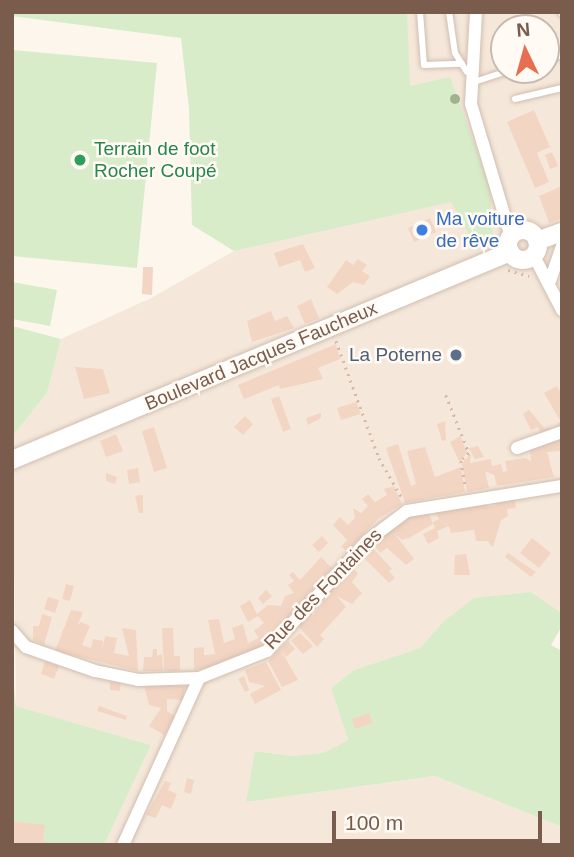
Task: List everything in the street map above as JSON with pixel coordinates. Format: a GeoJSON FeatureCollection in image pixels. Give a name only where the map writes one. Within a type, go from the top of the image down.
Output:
{"type":"FeatureCollection","features":[{"type":"Feature","properties":{"kind":"main road"},"geometry":{"type":"LineString","coordinates":[[535,248],[528,231],[511,244],[521,260],[562,232]]}},
{"type":"Feature","properties":{"kind":"main road","name":"Boulevard Jacques Faucheux"},"geometry":{"type":"LineString","coordinates":[[12,460],[331,328],[511,244]]}},
{"type":"Feature","properties":{"kind":"street"},"geometry":{"type":"LineString","coordinates":[[476,12],[471,104],[511,244]]}},
{"type":"Feature","properties":{"kind":"street"},"geometry":{"type":"LineString","coordinates":[[550,281],[562,246]]}},
{"type":"Feature","properties":{"kind":"street"},"geometry":{"type":"LineString","coordinates":[[535,248],[562,310]]}},
{"type":"Feature","properties":{"kind":"street"},"geometry":{"type":"LineString","coordinates":[[517,449],[562,432]]}},
{"type":"Feature","properties":{"kind":"street","name":"Rue des Fontaines"},"geometry":{"type":"LineString","coordinates":[[12,631],[26,647],[96,671],[138,680],[199,678],[267,651],[367,541],[407,511],[467,499],[562,486]]}},
{"type":"Feature","properties":{"kind":"street"},"geometry":{"type":"LineString","coordinates":[[123,845],[199,678]]}},
{"type":"Feature","properties":{"kind":"lane"},"geometry":{"type":"LineString","coordinates":[[420,12],[424,65],[462,64]]}},
{"type":"Feature","properties":{"kind":"lane"},"geometry":{"type":"LineString","coordinates":[[449,12],[455,53],[462,64],[471,77],[490,74]]}},
{"type":"Feature","properties":{"kind":"lane"},"geometry":{"type":"LineString","coordinates":[[515,99],[562,88]]}},
{"type":"Feature","properties":{"kind":"path"},"geometry":{"type":"LineString","coordinates":[[331,328],[379,458],[392,475],[407,511]]}},
{"type":"Feature","properties":{"kind":"path"},"geometry":{"type":"LineString","coordinates":[[446,396],[469,453],[461,461],[467,499]]}},
{"type":"Feature","properties":{"kind":"shaded area"},"geometry":{"type":"Polygon","coordinates":[[[338,12],[562,12],[562,613],[531,592],[443,622],[420,648],[354,670],[331,688],[348,740],[323,753],[292,756],[256,751],[246,802],[435,776],[562,827],[562,845],[104,845],[151,745],[16,706],[12,437],[47,393],[61,339],[151,298],[234,251],[403,209],[338,12]]]}},
{"type":"Feature","properties":{"kind":"green space"},"geometry":{"type":"Polygon","coordinates":[[[12,12],[407,12],[410,86],[450,77],[490,187],[493,241],[477,250],[451,202],[234,251],[192,225],[189,108],[181,38],[12,16],[12,12]]]}},
{"type":"Feature","properties":{"kind":"green space","name":"Terrain de foot Rocher Coupé"},"geometry":{"type":"Polygon","coordinates":[[[12,50],[157,63],[137,268],[12,256],[12,50]]]}},
{"type":"Feature","properties":{"kind":"green space"},"geometry":{"type":"Polygon","coordinates":[[[12,282],[57,290],[50,326],[12,319],[12,282]]]}},
{"type":"Feature","properties":{"kind":"green space"},"geometry":{"type":"Polygon","coordinates":[[[12,326],[61,339],[47,393],[12,437],[12,326]]]}},
{"type":"Feature","properties":{"kind":"green space"},"geometry":{"type":"Polygon","coordinates":[[[531,592],[562,613],[562,626],[551,645],[562,651],[562,827],[435,776],[246,802],[255,751],[292,756],[323,753],[348,740],[331,688],[354,670],[420,648],[443,622],[474,598],[531,592]]]}},
{"type":"Feature","properties":{"kind":"green space"},"geometry":{"type":"Polygon","coordinates":[[[12,668],[16,706],[151,745],[104,845],[12,845],[12,668]]]}},
{"type":"Feature","properties":{"kind":"building"},"geometry":{"type":"Polygon","coordinates":[[[534,110],[550,147],[537,153],[549,182],[535,188],[507,122],[534,110]]]}},
{"type":"Feature","properties":{"kind":"building"},"geometry":{"type":"Polygon","coordinates":[[[552,152],[558,166],[550,169],[545,155],[552,152]]]}},
{"type":"Feature","properties":{"kind":"building"},"geometry":{"type":"Polygon","coordinates":[[[562,186],[562,218],[549,223],[539,196],[562,186]]]}},
{"type":"Feature","properties":{"kind":"building","name":"Ma voiture de rêve"},"geometry":{"type":"Polygon","coordinates":[[[430,218],[436,232],[414,242],[408,228],[430,218]]]}},
{"type":"Feature","properties":{"kind":"building"},"geometry":{"type":"Polygon","coordinates":[[[303,244],[315,268],[305,272],[300,260],[279,267],[274,253],[303,244]]]}},
{"type":"Feature","properties":{"kind":"building"},"geometry":{"type":"Polygon","coordinates":[[[358,259],[367,265],[362,271],[370,276],[364,285],[353,282],[337,294],[327,287],[346,260],[353,265],[358,259]]]}},
{"type":"Feature","properties":{"kind":"building"},"geometry":{"type":"Polygon","coordinates":[[[143,267],[153,267],[152,295],[142,294],[143,267]]]}},
{"type":"Feature","properties":{"kind":"building"},"geometry":{"type":"Polygon","coordinates":[[[311,299],[319,318],[305,324],[297,306],[311,299]]]}},
{"type":"Feature","properties":{"kind":"building"},"geometry":{"type":"Polygon","coordinates":[[[271,311],[275,321],[287,316],[294,328],[252,342],[247,321],[271,311]]]}},
{"type":"Feature","properties":{"kind":"building"},"geometry":{"type":"Polygon","coordinates":[[[336,344],[340,359],[318,368],[323,379],[280,389],[279,385],[244,399],[238,385],[336,344]]]}},
{"type":"Feature","properties":{"kind":"building"},"geometry":{"type":"Polygon","coordinates":[[[75,367],[103,369],[110,393],[84,399],[75,367]]]}},
{"type":"Feature","properties":{"kind":"building"},"geometry":{"type":"Polygon","coordinates":[[[557,386],[562,396],[562,433],[557,424],[561,422],[544,393],[557,386]]]}},
{"type":"Feature","properties":{"kind":"building"},"geometry":{"type":"Polygon","coordinates":[[[279,396],[291,429],[283,432],[271,399],[279,396]]]}},
{"type":"Feature","properties":{"kind":"building"},"geometry":{"type":"Polygon","coordinates":[[[356,402],[361,414],[341,420],[337,408],[356,402]]]}},
{"type":"Feature","properties":{"kind":"building"},"geometry":{"type":"Polygon","coordinates":[[[529,410],[545,429],[549,427],[552,434],[543,438],[538,427],[531,430],[523,414],[529,410]]]}},
{"type":"Feature","properties":{"kind":"building"},"geometry":{"type":"Polygon","coordinates":[[[321,413],[321,418],[308,425],[306,418],[321,413]]]}},
{"type":"Feature","properties":{"kind":"building"},"geometry":{"type":"Polygon","coordinates":[[[245,416],[253,424],[243,435],[234,427],[245,416]]]}},
{"type":"Feature","properties":{"kind":"building"},"geometry":{"type":"Polygon","coordinates":[[[445,421],[446,440],[442,441],[437,424],[445,421]]]}},
{"type":"Feature","properties":{"kind":"building"},"geometry":{"type":"Polygon","coordinates":[[[154,427],[167,468],[154,472],[142,431],[154,427]]]}},
{"type":"Feature","properties":{"kind":"building"},"geometry":{"type":"Polygon","coordinates":[[[116,434],[123,451],[106,457],[100,441],[116,434]]]}},
{"type":"Feature","properties":{"kind":"building"},"geometry":{"type":"Polygon","coordinates":[[[460,436],[467,452],[460,463],[450,442],[460,436]]]}},
{"type":"Feature","properties":{"kind":"building"},"geometry":{"type":"Polygon","coordinates":[[[562,437],[560,451],[547,452],[554,477],[497,486],[494,475],[485,471],[489,488],[467,492],[462,464],[471,453],[470,463],[491,459],[492,466],[501,464],[503,472],[507,471],[505,461],[526,458],[531,462],[530,448],[562,437]]]}},
{"type":"Feature","properties":{"kind":"building"},"geometry":{"type":"Polygon","coordinates":[[[398,444],[411,486],[416,484],[407,451],[425,447],[435,477],[461,467],[465,492],[405,503],[386,448],[398,444]]]}},
{"type":"Feature","properties":{"kind":"building"},"geometry":{"type":"Polygon","coordinates":[[[478,446],[484,457],[475,459],[469,448],[478,446]]]}},
{"type":"Feature","properties":{"kind":"building"},"geometry":{"type":"Polygon","coordinates":[[[138,468],[140,482],[129,484],[127,470],[138,468]]]}},
{"type":"Feature","properties":{"kind":"building"},"geometry":{"type":"Polygon","coordinates":[[[106,473],[117,477],[115,484],[106,481],[106,473]]]}},
{"type":"Feature","properties":{"kind":"building"},"geometry":{"type":"Polygon","coordinates":[[[394,486],[402,504],[378,519],[347,551],[341,547],[347,540],[333,525],[340,517],[348,525],[355,518],[353,508],[361,513],[368,506],[362,499],[368,494],[375,502],[387,495],[384,489],[394,486]]]}},
{"type":"Feature","properties":{"kind":"building"},"geometry":{"type":"Polygon","coordinates":[[[143,495],[143,513],[139,513],[135,496],[143,495]]]}},
{"type":"Feature","properties":{"kind":"building"},"geometry":{"type":"Polygon","coordinates":[[[514,497],[516,508],[507,509],[508,516],[501,520],[493,547],[487,541],[476,541],[474,530],[451,533],[449,526],[437,531],[439,538],[428,544],[423,534],[435,528],[433,522],[439,519],[434,510],[486,501],[486,506],[496,506],[494,500],[514,497]]]}},
{"type":"Feature","properties":{"kind":"building"},"geometry":{"type":"Polygon","coordinates":[[[428,510],[433,524],[402,540],[395,534],[414,559],[406,565],[387,548],[380,553],[372,542],[412,512],[428,510]]]}},
{"type":"Feature","properties":{"kind":"building"},"geometry":{"type":"Polygon","coordinates":[[[322,536],[328,543],[319,552],[312,545],[322,536]]]}},
{"type":"Feature","properties":{"kind":"building"},"geometry":{"type":"Polygon","coordinates":[[[532,538],[551,553],[539,568],[520,553],[532,538]]]}},
{"type":"Feature","properties":{"kind":"building"},"geometry":{"type":"Polygon","coordinates":[[[369,544],[392,569],[389,571],[395,578],[389,583],[360,554],[369,544]]]}},
{"type":"Feature","properties":{"kind":"building"},"geometry":{"type":"Polygon","coordinates":[[[508,553],[536,572],[531,577],[505,557],[508,553]]]}},
{"type":"Feature","properties":{"kind":"building"},"geometry":{"type":"Polygon","coordinates":[[[466,554],[470,575],[454,575],[455,555],[466,554]]]}},
{"type":"Feature","properties":{"kind":"building"},"geometry":{"type":"Polygon","coordinates":[[[321,557],[332,568],[260,648],[218,667],[194,670],[194,648],[204,647],[204,655],[215,654],[208,620],[219,619],[224,643],[235,639],[232,628],[243,624],[248,643],[259,638],[254,631],[264,623],[258,616],[248,622],[240,606],[250,600],[257,614],[268,605],[281,606],[285,596],[294,593],[288,585],[294,581],[289,575],[293,572],[300,580],[321,557]]]}},
{"type":"Feature","properties":{"kind":"building"},"geometry":{"type":"Polygon","coordinates":[[[351,565],[358,574],[352,582],[362,593],[352,604],[337,596],[346,607],[320,635],[324,639],[317,647],[298,626],[310,612],[313,615],[351,565]]]}},
{"type":"Feature","properties":{"kind":"building"},"geometry":{"type":"Polygon","coordinates":[[[66,584],[74,586],[70,601],[62,599],[66,584]]]}},
{"type":"Feature","properties":{"kind":"building"},"geometry":{"type":"Polygon","coordinates":[[[266,590],[272,596],[263,604],[258,598],[266,590]]]}},
{"type":"Feature","properties":{"kind":"building"},"geometry":{"type":"Polygon","coordinates":[[[48,597],[59,600],[55,613],[44,609],[48,597]]]}},
{"type":"Feature","properties":{"kind":"building"},"geometry":{"type":"Polygon","coordinates":[[[71,610],[83,612],[78,625],[81,622],[90,626],[82,645],[91,648],[93,639],[103,641],[102,651],[105,636],[117,638],[114,653],[129,656],[122,628],[136,630],[138,671],[55,651],[71,610]]]}},
{"type":"Feature","properties":{"kind":"building"},"geometry":{"type":"Polygon","coordinates":[[[42,614],[52,617],[44,645],[33,640],[33,626],[39,626],[42,614]]]}},
{"type":"Feature","properties":{"kind":"building"},"geometry":{"type":"Polygon","coordinates":[[[162,628],[173,628],[174,656],[180,656],[180,671],[164,671],[162,628]]]}},
{"type":"Feature","properties":{"kind":"building"},"geometry":{"type":"Polygon","coordinates":[[[300,633],[313,646],[303,654],[291,641],[300,633]]]}},
{"type":"Feature","properties":{"kind":"building"},"geometry":{"type":"Polygon","coordinates":[[[288,641],[295,649],[286,657],[280,649],[288,641]]]}},
{"type":"Feature","properties":{"kind":"building"},"geometry":{"type":"Polygon","coordinates":[[[153,649],[157,649],[157,656],[162,654],[163,671],[143,671],[144,657],[152,657],[153,649]]]}},
{"type":"Feature","properties":{"kind":"building"},"geometry":{"type":"Polygon","coordinates":[[[280,649],[298,680],[282,687],[268,661],[280,649]]]}},
{"type":"Feature","properties":{"kind":"building"},"geometry":{"type":"Polygon","coordinates":[[[45,661],[59,666],[54,679],[41,674],[45,661]]]}},
{"type":"Feature","properties":{"kind":"building"},"geometry":{"type":"Polygon","coordinates":[[[266,662],[281,690],[255,704],[250,694],[265,686],[249,682],[245,670],[266,662]]]}},
{"type":"Feature","properties":{"kind":"building"},"geometry":{"type":"Polygon","coordinates":[[[244,676],[249,690],[245,692],[238,679],[244,676]]]}},
{"type":"Feature","properties":{"kind":"building"},"geometry":{"type":"Polygon","coordinates":[[[110,680],[121,681],[120,691],[110,690],[110,680]]]}},
{"type":"Feature","properties":{"kind":"building"},"geometry":{"type":"Polygon","coordinates":[[[143,682],[185,686],[183,700],[167,699],[167,711],[176,717],[164,735],[149,726],[161,708],[149,705],[143,682]]]}},
{"type":"Feature","properties":{"kind":"building"},"geometry":{"type":"Polygon","coordinates":[[[99,706],[127,716],[126,720],[97,711],[99,706]]]}},
{"type":"Feature","properties":{"kind":"building"},"geometry":{"type":"Polygon","coordinates":[[[369,713],[373,723],[355,729],[352,719],[369,713]]]}},
{"type":"Feature","properties":{"kind":"building"},"geometry":{"type":"Polygon","coordinates":[[[187,778],[194,780],[191,794],[184,792],[187,778]]]}},
{"type":"Feature","properties":{"kind":"building"},"geometry":{"type":"Polygon","coordinates":[[[165,781],[171,783],[168,790],[177,794],[171,809],[162,805],[156,818],[146,815],[165,781]]]}},
{"type":"Feature","properties":{"kind":"building"},"geometry":{"type":"Polygon","coordinates":[[[12,821],[45,825],[43,841],[58,845],[12,845],[12,821]]]}},
{"type":"Feature","properties":{"kind":"place","name":"Terrain de foot Rocher Coupé"},"geometry":{"type":"Point","coordinates":[80,160]}},
{"type":"Feature","properties":{"kind":"place","name":"Ma voiture de rêve"},"geometry":{"type":"Point","coordinates":[422,230]}},
{"type":"Feature","properties":{"kind":"place","name":"La Poterne"},"geometry":{"type":"Point","coordinates":[456,355]}}]}
